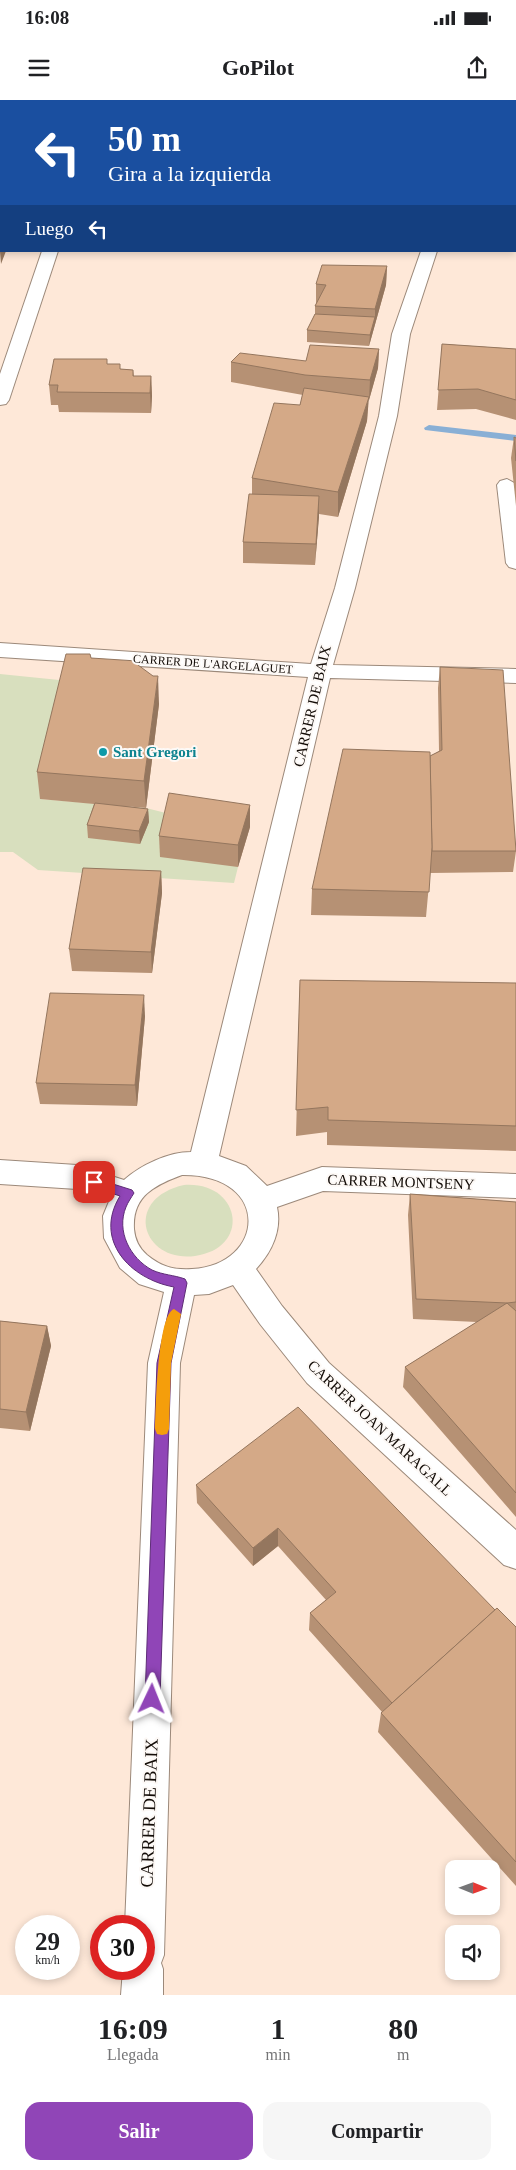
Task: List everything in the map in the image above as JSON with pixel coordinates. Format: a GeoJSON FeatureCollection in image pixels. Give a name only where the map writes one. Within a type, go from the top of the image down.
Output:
{"type":"FeatureCollection","features":[{"type":"Feature","properties":{"kind":"street"},"geometry":{"type":"LineString","coordinates":[[0,400],[50,252]]}},
{"type":"Feature","properties":{"kind":"street","name":"CARRER DE BAIX"},"geometry":{"type":"LineString","coordinates":[[202,1164],[320,671],[345,588],[388,416],[401,334],[428,252]]}},
{"type":"Feature","properties":{"kind":"street"},"geometry":{"type":"LineString","coordinates":[[507,485],[516,564]]}},
{"type":"Feature","properties":{"kind":"street","name":"CARRER DE L'ARGELAGUET"},"geometry":{"type":"LineString","coordinates":[[0,650],[320,671],[516,676]]}},
{"type":"Feature","properties":{"kind":"street"},"geometry":{"type":"LineString","coordinates":[[181,1164],[202,1164],[224,1169],[242,1179],[259,1202],[264,1219],[262,1237],[252,1254],[238,1268],[212,1280],[181,1283],[162,1280],[146,1273],[124,1250],[118,1236],[116,1221],[120,1206],[128,1193],[142,1179],[160,1169],[181,1164]]}},
{"type":"Feature","properties":{"kind":"street"},"geometry":{"type":"LineString","coordinates":[[0,1172],[78,1177],[128,1193]]}},
{"type":"Feature","properties":{"kind":"street","name":"CARRER MONTSENY"},"geometry":{"type":"LineString","coordinates":[[259,1202],[322,1179],[516,1186]]}},
{"type":"Feature","properties":{"kind":"street","name":"CARRER JOAN MARAGALL"},"geometry":{"type":"LineString","coordinates":[[238,1268],[271,1316],[318,1373],[516,1553]]}},
{"type":"Feature","properties":{"kind":"street","name":"CARRER DE BAIX"},"geometry":{"type":"LineString","coordinates":[[145,1915],[164,1363],[181,1283]]}},
{"type":"Feature","properties":{"kind":"street"},"geometry":{"type":"LineString","coordinates":[[142,1995],[143,1980]]}},
{"type":"Feature","properties":{"kind":"green space"},"geometry":{"type":"Polygon","coordinates":[[[0,674],[69,681],[40,799],[146,808],[170,814],[238,867],[234,883],[38,870],[13,852],[0,852],[0,674]]]}},
{"type":"Feature","properties":{"kind":"green space"},"geometry":{"type":"Polygon","coordinates":[[[184,1185],[203,1187],[218,1193],[228,1204],[232,1216],[232,1229],[225,1241],[213,1250],[195,1256],[177,1256],[162,1250],[152,1240],[146,1228],[146,1215],[152,1203],[164,1192],[184,1185]]]}},
{"type":"Feature","properties":{"kind":"building"},"geometry":{"type":"Polygon","coordinates":[[[322,265],[387,266],[375,309],[315,306],[326,285],[316,284],[322,265]]]}},
{"type":"Feature","properties":{"kind":"building"},"geometry":{"type":"Polygon","coordinates":[[[315,314],[375,317],[370,335],[307,330],[315,314]]]}},
{"type":"Feature","properties":{"kind":"building"},"geometry":{"type":"Polygon","coordinates":[[[442,344],[516,349],[516,400],[478,389],[438,390],[442,344]]]}},
{"type":"Feature","properties":{"kind":"building"},"geometry":{"type":"Polygon","coordinates":[[[310,345],[379,349],[370,380],[305,375],[231,362],[240,353],[306,361],[310,345]]]}},
{"type":"Feature","properties":{"kind":"building"},"geometry":{"type":"Polygon","coordinates":[[[54,359],[107,359],[107,364],[120,364],[120,369],[133,370],[133,376],[151,376],[150,393],[57,392],[58,385],[49,385],[54,359]]]}},
{"type":"Feature","properties":{"kind":"building"},"geometry":{"type":"Polygon","coordinates":[[[304,388],[369,397],[338,492],[252,478],[274,403],[300,405],[304,388]]]}},
{"type":"Feature","properties":{"kind":"building"},"geometry":{"type":"Polygon","coordinates":[[[514,437],[516,438],[516,461],[514,437]]]}},
{"type":"Feature","properties":{"kind":"building"},"geometry":{"type":"Polygon","coordinates":[[[249,494],[319,496],[316,544],[243,542],[249,494]]]}},
{"type":"Feature","properties":{"kind":"building","name":"Sant Gregori"},"geometry":{"type":"Polygon","coordinates":[[[66,654],[90,654],[91,658],[137,661],[138,665],[153,676],[158,676],[144,781],[37,772],[66,654]]]}},
{"type":"Feature","properties":{"kind":"building"},"geometry":{"type":"Polygon","coordinates":[[[440,667],[503,670],[516,851],[432,851],[430,756],[442,750],[440,667]]]}},
{"type":"Feature","properties":{"kind":"building"},"geometry":{"type":"Polygon","coordinates":[[[343,749],[430,752],[432,847],[429,892],[312,889],[343,749]]]}},
{"type":"Feature","properties":{"kind":"building"},"geometry":{"type":"Polygon","coordinates":[[[169,793],[250,805],[238,845],[159,836],[169,793]]]}},
{"type":"Feature","properties":{"kind":"building"},"geometry":{"type":"Polygon","coordinates":[[[95,803],[148,809],[139,831],[87,825],[95,803]]]}},
{"type":"Feature","properties":{"kind":"building"},"geometry":{"type":"Polygon","coordinates":[[[83,868],[161,871],[151,952],[69,949],[83,868]]]}},
{"type":"Feature","properties":{"kind":"building"},"geometry":{"type":"Polygon","coordinates":[[[300,980],[516,983],[516,1126],[328,1120],[328,1107],[296,1110],[300,980]]]}},
{"type":"Feature","properties":{"kind":"building"},"geometry":{"type":"Polygon","coordinates":[[[50,993],[144,995],[135,1085],[36,1083],[50,993]]]}},
{"type":"Feature","properties":{"kind":"building"},"geometry":{"type":"Polygon","coordinates":[[[410,1194],[516,1202],[516,1302],[416,1299],[410,1194]]]}},
{"type":"Feature","properties":{"kind":"building"},"geometry":{"type":"Polygon","coordinates":[[[507,1303],[516,1311],[516,1493],[405,1367],[507,1303]]]}},
{"type":"Feature","properties":{"kind":"building"},"geometry":{"type":"Polygon","coordinates":[[[0,1321],[47,1326],[26,1412],[0,1409],[0,1321]]]}},
{"type":"Feature","properties":{"kind":"building"},"geometry":{"type":"Polygon","coordinates":[[[298,1407],[495,1610],[392,1703],[310,1613],[336,1592],[278,1528],[253,1548],[196,1485],[298,1407]]]}},
{"type":"Feature","properties":{"kind":"building"},"geometry":{"type":"Polygon","coordinates":[[[497,1608],[516,1627],[516,1862],[381,1713],[497,1608]]]}},
{"type":"Feature","properties":{"kind":"waterway"},"geometry":{"type":"LineString","coordinates":[[429,428],[516,438]]}},
{"type":"Feature","properties":{"kind":"slow traffic"},"geometry":{"type":"LineString","coordinates":[[162,1429],[164,1363],[174,1314]]}},
{"type":"Feature","properties":{"kind":"place","name":"Sant Gregori"},"geometry":{"type":"Point","coordinates":[103,752]}},
{"type":"Feature","properties":{"kind":"route"},"geometry":{"type":"LineString","coordinates":[[94,1182],[128,1193],[120,1206],[116,1221],[118,1236],[124,1250],[133,1262],[146,1273],[162,1280],[181,1283],[164,1363],[152,1699]]}}]}
